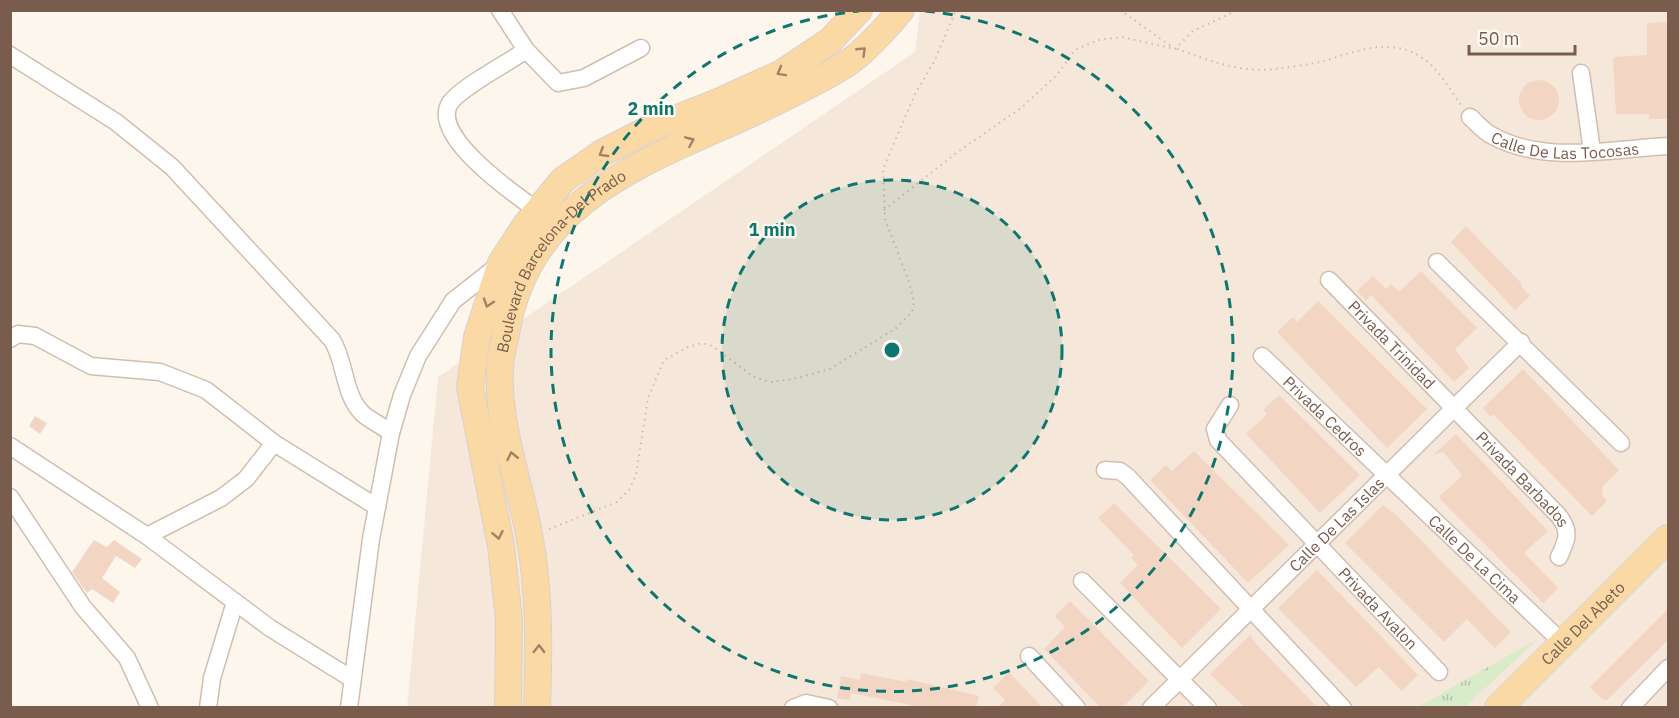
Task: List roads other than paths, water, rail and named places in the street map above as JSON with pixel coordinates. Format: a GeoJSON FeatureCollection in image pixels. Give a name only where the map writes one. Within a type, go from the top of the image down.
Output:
{"type":"FeatureCollection","features":[{"type":"Feature","properties":{"kind":"main road","name":"Boulevard Barcelona-Del Prado"},"geometry":{"type":"LineString","coordinates":[[508,708],[509,620],[501,546],[470,387],[477,337],[501,263],[525,226],[563,180],[602,153],[646,130],[718,102],[782,73],[830,41],[859,10]]}},
{"type":"Feature","properties":{"kind":"main road","name":"Boulevard Barcelona-Del Prado"},"geometry":{"type":"LineString","coordinates":[[537,708],[539,632],[530,537],[504,417],[500,378],[512,304],[529,262],[557,224],[594,191],[652,158],[765,108],[812,83],[856,57],[901,10]]}},
{"type":"Feature","properties":{"kind":"main road"},"geometry":{"type":"LineString","coordinates":[[646,130],[652,158]]}},
{"type":"Feature","properties":{"kind":"main road","name":"Calle Del Abeto"},"geometry":{"type":"LineString","coordinates":[[1498,708],[1668,538]]}},
{"type":"Feature","properties":{"kind":"street"},"geometry":{"type":"LineString","coordinates":[[500,10],[526,50],[558,83],[584,78],[641,48]]}},
{"type":"Feature","properties":{"kind":"street"},"geometry":{"type":"LineString","coordinates":[[526,50],[460,94],[449,104],[448,113],[453,134],[475,163],[538,211]]}},
{"type":"Feature","properties":{"kind":"street"},"geometry":{"type":"LineString","coordinates":[[10,55],[116,122],[172,167],[333,340],[342,361],[350,394],[363,414],[391,433]]}},
{"type":"Feature","properties":{"kind":"street"},"geometry":{"type":"LineString","coordinates":[[1581,73],[1592,151]]}},
{"type":"Feature","properties":{"kind":"street","name":"Calle De Las Tocosas"},"geometry":{"type":"LineString","coordinates":[[1470,117],[1489,134],[1514,145],[1541,152],[1567,154],[1668,146]]}},
{"type":"Feature","properties":{"kind":"street"},"geometry":{"type":"LineString","coordinates":[[1437,262],[1521,342],[1621,443]]}},
{"type":"Feature","properties":{"kind":"street"},"geometry":{"type":"LineString","coordinates":[[349,708],[377,507],[391,433],[418,356],[453,301],[501,263]]}},
{"type":"Feature","properties":{"kind":"street","name":"Privada Trinidad"},"geometry":{"type":"LineString","coordinates":[[1329,280],[1455,407]]}},
{"type":"Feature","properties":{"kind":"street"},"geometry":{"type":"LineString","coordinates":[[10,339],[18,334],[35,336],[91,366],[160,372],[206,390],[274,443],[377,507]]}},
{"type":"Feature","properties":{"kind":"street","name":"Calle De Las Islas"},"geometry":{"type":"LineString","coordinates":[[1151,708],[1521,342]]}},
{"type":"Feature","properties":{"kind":"street","name":"Privada Cedros"},"geometry":{"type":"LineString","coordinates":[[1262,356],[1388,474]]}},
{"type":"Feature","properties":{"kind":"street","name":"Privada Avalon"},"geometry":{"type":"LineString","coordinates":[[1230,405],[1215,429],[1214,434],[1218,440],[1439,672]]}},
{"type":"Feature","properties":{"kind":"street","name":"Privada Barbados"},"geometry":{"type":"LineString","coordinates":[[1455,407],[1567,526],[1568,537],[1559,557]]}},
{"type":"Feature","properties":{"kind":"street"},"geometry":{"type":"LineString","coordinates":[[147,536],[221,498],[246,479],[274,443]]}},
{"type":"Feature","properties":{"kind":"street"},"geometry":{"type":"LineString","coordinates":[[10,446],[147,536],[270,628],[352,679]]}},
{"type":"Feature","properties":{"kind":"street"},"geometry":{"type":"LineString","coordinates":[[1106,470],[1120,471],[1128,477],[1343,708]]}},
{"type":"Feature","properties":{"kind":"street","name":"Calle De La Cima"},"geometry":{"type":"LineString","coordinates":[[1388,474],[1564,644]]}},
{"type":"Feature","properties":{"kind":"street"},"geometry":{"type":"LineString","coordinates":[[10,497],[83,607],[128,658],[149,706]]}},
{"type":"Feature","properties":{"kind":"street"},"geometry":{"type":"LineString","coordinates":[[1082,581],[1209,708]]}},
{"type":"Feature","properties":{"kind":"street"},"geometry":{"type":"LineString","coordinates":[[208,708],[212,678],[235,602]]}},
{"type":"Feature","properties":{"kind":"street"},"geometry":{"type":"LineString","coordinates":[[1029,656],[1077,708]]}},
{"type":"Feature","properties":{"kind":"street"},"geometry":{"type":"LineString","coordinates":[[1630,708],[1668,668]]}},
{"type":"Feature","properties":{"kind":"street"},"geometry":{"type":"LineString","coordinates":[[793,708],[806,703],[830,708]]}}]}
